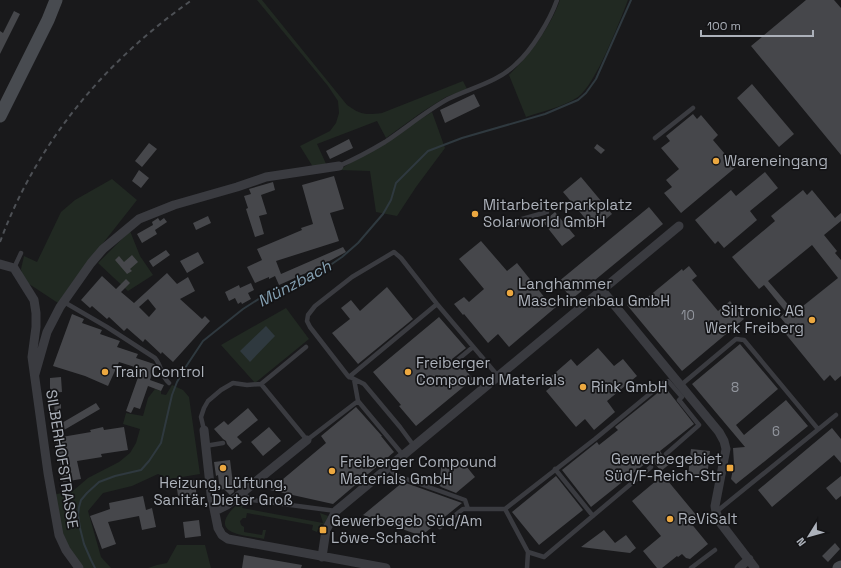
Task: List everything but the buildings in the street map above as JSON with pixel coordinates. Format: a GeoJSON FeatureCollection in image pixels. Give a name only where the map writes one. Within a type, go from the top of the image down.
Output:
{"type":"FeatureCollection","features":[{"type":"Feature","properties":{"kind":"main road"},"geometry":{"type":"LineString","coordinates":[[0,116],[48,20],[56,0]]}},
{"type":"Feature","properties":{"kind":"street","name":"SILBERHOFSTRASSE"},"geometry":{"type":"LineString","coordinates":[[35,374],[47,332],[60,307],[91,263],[104,249],[139,219],[174,205],[266,177],[339,166]]}},
{"type":"Feature","properties":{"kind":"street"},"geometry":{"type":"LineString","coordinates":[[322,557],[326,530],[336,511],[679,226]]}},
{"type":"Feature","properties":{"kind":"street"},"geometry":{"type":"LineString","coordinates":[[0,264],[14,268]]}},
{"type":"Feature","properties":{"kind":"street","name":"SILBERHOFSTRASSE"},"geometry":{"type":"LineString","coordinates":[[14,268],[34,300],[36,327],[32,357],[37,398],[59,535],[66,550],[79,568]]}},
{"type":"Feature","properties":{"kind":"street"},"geometry":{"type":"LineString","coordinates":[[602,290],[708,417],[721,436],[726,449],[715,506],[716,512],[719,521],[755,568]]}},
{"type":"Feature","properties":{"kind":"street"},"geometry":{"type":"LineString","coordinates":[[204,430],[211,494],[218,528],[222,535],[228,539],[386,568]]}},
{"type":"Feature","properties":{"kind":"street"},"geometry":{"type":"LineString","coordinates":[[215,511],[227,505],[307,440]]}},
{"type":"Feature","properties":{"kind":"street"},"geometry":{"type":"LineString","coordinates":[[739,568],[749,560]]}},
{"type":"Feature","properties":{"kind":"lane"},"geometry":{"type":"LineString","coordinates":[[339,166],[385,142],[448,99],[508,71],[522,58],[539,34],[557,0]]}},
{"type":"Feature","properties":{"kind":"lane"},"geometry":{"type":"LineString","coordinates":[[656,138],[693,108]]}},
{"type":"Feature","properties":{"kind":"lane"},"geometry":{"type":"LineString","coordinates":[[514,224],[518,223],[522,219],[547,212]]}},
{"type":"Feature","properties":{"kind":"lane"},"geometry":{"type":"LineString","coordinates":[[414,446],[364,384],[351,378],[336,362],[306,321],[308,315],[316,306],[352,277],[394,252],[401,258],[437,304],[498,376]]}},
{"type":"Feature","properties":{"kind":"lane"},"geometry":{"type":"LineString","coordinates":[[14,268],[21,253]]}},
{"type":"Feature","properties":{"kind":"lane"},"geometry":{"type":"LineString","coordinates":[[64,302],[155,358],[160,364],[163,375],[169,383]]}},
{"type":"Feature","properties":{"kind":"lane"},"geometry":{"type":"LineString","coordinates":[[351,378],[437,304]]}},
{"type":"Feature","properties":{"kind":"lane"},"geometry":{"type":"LineString","coordinates":[[681,384],[736,339],[744,340],[818,429]]}},
{"type":"Feature","properties":{"kind":"lane"},"geometry":{"type":"LineString","coordinates":[[455,362],[473,346]]}},
{"type":"Feature","properties":{"kind":"lane"},"geometry":{"type":"LineString","coordinates":[[204,430],[201,417],[204,408],[208,401],[221,390],[233,383],[247,385],[261,384],[306,347]]}},
{"type":"Feature","properties":{"kind":"lane"},"geometry":{"type":"LineString","coordinates":[[351,378],[358,401],[402,455]]}},
{"type":"Feature","properties":{"kind":"lane"},"geometry":{"type":"LineString","coordinates":[[440,527],[463,509],[505,509],[668,381],[682,397],[679,400],[699,425]]}},
{"type":"Feature","properties":{"kind":"lane"},"geometry":{"type":"LineString","coordinates":[[261,384],[307,440],[358,401]]}},
{"type":"Feature","properties":{"kind":"lane"},"geometry":{"type":"LineString","coordinates":[[716,512],[836,415]]}},
{"type":"Feature","properties":{"kind":"lane"},"geometry":{"type":"LineString","coordinates":[[666,454],[708,417]]}},
{"type":"Feature","properties":{"kind":"lane"},"geometry":{"type":"LineString","coordinates":[[205,446],[223,442]]}},
{"type":"Feature","properties":{"kind":"lane"},"geometry":{"type":"LineString","coordinates":[[569,451],[573,456]]}},
{"type":"Feature","properties":{"kind":"lane"},"geometry":{"type":"LineString","coordinates":[[388,467],[395,475],[465,500],[468,509]]}},
{"type":"Feature","properties":{"kind":"lane"},"geometry":{"type":"LineString","coordinates":[[528,552],[544,557],[651,467]]}},
{"type":"Feature","properties":{"kind":"lane"},"geometry":{"type":"LineString","coordinates":[[555,469],[593,516]]}},
{"type":"Feature","properties":{"kind":"lane"},"geometry":{"type":"LineString","coordinates":[[240,493],[252,500],[336,511]]}},
{"type":"Feature","properties":{"kind":"lane"},"geometry":{"type":"LineString","coordinates":[[505,509],[528,552],[527,568]]}},
{"type":"Feature","properties":{"kind":"lane"},"geometry":{"type":"LineString","coordinates":[[691,568],[716,550]]}},
{"type":"Feature","properties":{"kind":"shaded area"},"geometry":{"type":"Polygon","coordinates":[[[257,0],[262,0],[347,105],[356,111],[367,114],[382,113],[463,81],[467,89],[446,97],[386,138],[377,121],[317,144],[327,166],[313,167],[300,146],[330,131],[336,123],[339,113],[338,101],[328,86],[257,0]]]}},
{"type":"Feature","properties":{"kind":"shaded area"},"geometry":{"type":"Polygon","coordinates":[[[560,0],[628,0],[599,67],[585,90],[578,97],[566,104],[526,117],[509,75],[539,40],[551,21],[560,0]]]}},
{"type":"Feature","properties":{"kind":"shaded area"},"geometry":{"type":"Polygon","coordinates":[[[432,112],[445,148],[416,187],[397,216],[376,212],[370,171],[339,170],[432,112]]]}},
{"type":"Feature","properties":{"kind":"shaded area"},"geometry":{"type":"Polygon","coordinates":[[[112,179],[137,200],[74,280],[58,303],[23,280],[21,269],[24,256],[37,262],[61,212],[75,200],[112,179]]]}},
{"type":"Feature","properties":{"kind":"shaded area"},"geometry":{"type":"Polygon","coordinates":[[[130,231],[140,256],[153,275],[128,291],[98,263],[130,231]]]}},
{"type":"Feature","properties":{"kind":"shaded area"},"geometry":{"type":"Polygon","coordinates":[[[286,308],[309,339],[255,383],[221,345],[286,308]]]}},
{"type":"Feature","properties":{"kind":"shaded area"},"geometry":{"type":"Polygon","coordinates":[[[266,326],[275,336],[250,362],[240,351],[266,326]]]}},
{"type":"Feature","properties":{"kind":"shaded area"},"geometry":{"type":"Polygon","coordinates":[[[172,385],[183,390],[189,397],[200,474],[170,479],[158,474],[132,486],[103,493],[88,511],[101,557],[111,568],[79,568],[66,550],[53,495],[74,490],[88,478],[119,462],[130,453],[136,443],[140,429],[123,424],[126,413],[143,416],[148,398],[155,389],[161,391],[161,394],[166,395],[172,385]]]}},
{"type":"Feature","properties":{"kind":"shaded area"},"geometry":{"type":"Polygon","coordinates":[[[241,501],[245,503],[242,508],[323,523],[320,513],[328,516],[325,525],[321,524],[317,532],[312,530],[313,525],[247,513],[246,518],[243,518],[240,521],[241,525],[244,527],[244,532],[262,535],[263,530],[266,530],[264,539],[232,532],[227,529],[225,521],[227,516],[241,501]]]}},
{"type":"Feature","properties":{"kind":"shaded area"},"geometry":{"type":"Polygon","coordinates":[[[177,545],[205,545],[211,568],[148,568],[167,563],[177,545]]]}},
{"type":"Feature","properties":{"kind":"waterway","name":"Münzbach"},"geometry":{"type":"LineString","coordinates":[[95,568],[84,544],[80,528],[78,515],[81,500],[99,482],[115,476],[141,470],[149,461],[161,443],[172,395],[177,382],[203,341],[243,309],[268,293],[296,283],[326,268],[342,257],[358,243],[383,214],[391,200],[396,183],[428,151],[462,138],[545,114],[578,100],[586,93],[596,79],[631,0]]}},
{"type":"Feature","properties":{"kind":"railway"},"geometry":{"type":"LineString","coordinates":[[0,242],[15,205],[33,171],[77,106],[130,49],[192,0]]}},
{"type":"Feature","properties":{"kind":"place","name":"Wareneingang"},"geometry":{"type":"Point","coordinates":[716,161]}},
{"type":"Feature","properties":{"kind":"place","name":"Mitarbeiterparkplatz Solarworld GmbH"},"geometry":{"type":"Point","coordinates":[475,214]}},
{"type":"Feature","properties":{"kind":"place","name":"Langhammer Maschinenbau GmbH"},"geometry":{"type":"Point","coordinates":[510,293]}},
{"type":"Feature","properties":{"kind":"place","name":"Siltronic AG Werk Freiberg"},"geometry":{"type":"Point","coordinates":[812,320]}},
{"type":"Feature","properties":{"kind":"place","name":"Train Control"},"geometry":{"type":"Point","coordinates":[105,372]}},
{"type":"Feature","properties":{"kind":"place","name":"Freiberger Compound Materials"},"geometry":{"type":"Point","coordinates":[408,372]}},
{"type":"Feature","properties":{"kind":"place","name":"Rink GmbH"},"geometry":{"type":"Point","coordinates":[583,387]}},
{"type":"Feature","properties":{"kind":"place","name":"Heizung, Lüftung, Sanitär, Dieter Groß"},"geometry":{"type":"Point","coordinates":[223,468]}},
{"type":"Feature","properties":{"kind":"place","name":"Gewerbegebiet Süd/F-Reich-Str"},"geometry":{"type":"Point","coordinates":[730,468]}},
{"type":"Feature","properties":{"kind":"place","name":"Freiberger Compound Materials GmbH"},"geometry":{"type":"Point","coordinates":[332,471]}},
{"type":"Feature","properties":{"kind":"place","name":"ReViSalt"},"geometry":{"type":"Point","coordinates":[670,519]}},
{"type":"Feature","properties":{"kind":"place","name":"Gewerbegeb Süd/Am Löwe-Schacht"},"geometry":{"type":"Point","coordinates":[323,530]}}]}
